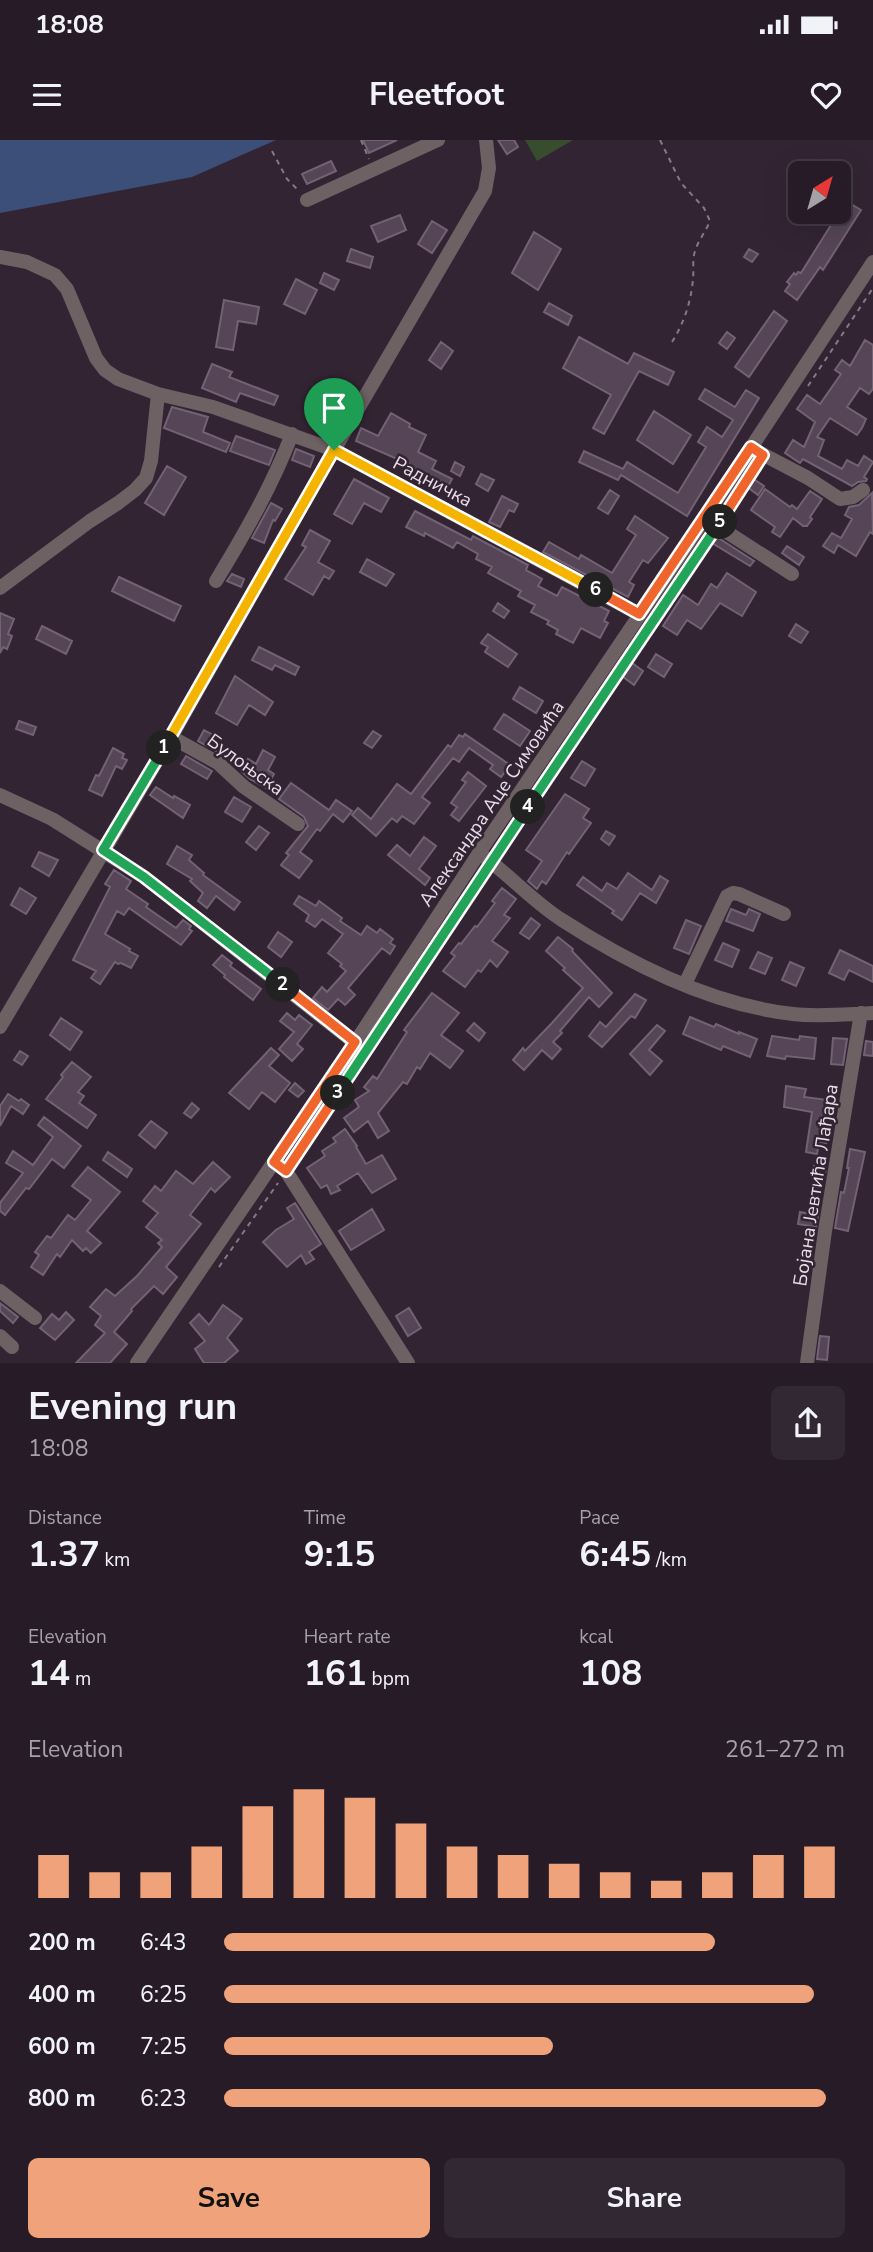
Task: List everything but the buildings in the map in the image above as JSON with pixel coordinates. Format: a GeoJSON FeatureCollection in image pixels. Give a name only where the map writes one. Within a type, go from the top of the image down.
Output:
{"type":"FeatureCollection","features":[{"type":"Feature","properties":{"kind":"street"},"geometry":{"type":"LineString","coordinates":[[307,200],[438,140]]}},
{"type":"Feature","properties":{"kind":"street"},"geometry":{"type":"LineString","coordinates":[[0,1027],[171,737],[485,191],[489,168],[486,140]]}},
{"type":"Feature","properties":{"kind":"street","name":"Радничка"},"geometry":{"type":"LineString","coordinates":[[0,257],[27,262],[55,275],[67,289],[96,358],[105,370],[118,379],[159,394],[213,407],[334,450],[639,614]]}},
{"type":"Feature","properties":{"kind":"street","name":"Александра Аце Симовића"},"geometry":{"type":"LineString","coordinates":[[142,1361],[280,1166],[355,1042],[639,614],[711,522],[873,262]]}},
{"type":"Feature","properties":{"kind":"street"},"geometry":{"type":"LineString","coordinates":[[0,588],[118,503],[145,478],[151,461],[159,394]]}},
{"type":"Feature","properties":{"kind":"street"},"geometry":{"type":"LineString","coordinates":[[216,581],[271,484],[292,434]]}},
{"type":"Feature","properties":{"kind":"street"},"geometry":{"type":"LineString","coordinates":[[757,451],[808,478],[840,499],[863,490]]}},
{"type":"Feature","properties":{"kind":"street"},"geometry":{"type":"LineString","coordinates":[[711,522],[792,574]]}},
{"type":"Feature","properties":{"kind":"street","name":"Булоњска"},"geometry":{"type":"LineString","coordinates":[[171,737],[218,763],[244,787],[298,824]]}},
{"type":"Feature","properties":{"kind":"street"},"geometry":{"type":"LineString","coordinates":[[0,795],[52,819],[144,877],[355,1042]]}},
{"type":"Feature","properties":{"kind":"street"},"geometry":{"type":"LineString","coordinates":[[479,853],[531,899],[562,920],[641,964],[685,984],[733,1001],[794,1014],[867,1013]]}},
{"type":"Feature","properties":{"kind":"street"},"geometry":{"type":"LineString","coordinates":[[685,984],[727,895],[739,894],[784,914]]}},
{"type":"Feature","properties":{"kind":"street","name":"Бојана Јевтића Лађара"},"geometry":{"type":"LineString","coordinates":[[807,1363],[825,1231],[867,1013]]}},
{"type":"Feature","properties":{"kind":"street"},"geometry":{"type":"LineString","coordinates":[[280,1166],[408,1363]]}},
{"type":"Feature","properties":{"kind":"street"},"geometry":{"type":"LineString","coordinates":[[0,1291],[35,1318]]}},
{"type":"Feature","properties":{"kind":"street"},"geometry":{"type":"LineString","coordinates":[[0,1336],[12,1347]]}},
{"type":"Feature","properties":{"kind":"path"},"geometry":{"type":"LineString","coordinates":[[361,140],[374,169]]}},
{"type":"Feature","properties":{"kind":"path"},"geometry":{"type":"LineString","coordinates":[[660,140],[681,183],[704,208],[710,221],[693,255],[693,283],[688,306],[672,342]]}},
{"type":"Feature","properties":{"kind":"path"},"geometry":{"type":"LineString","coordinates":[[272,150],[287,179],[307,200]]}},
{"type":"Feature","properties":{"kind":"path"},"geometry":{"type":"LineString","coordinates":[[807,388],[873,288]]}},
{"type":"Feature","properties":{"kind":"path"},"geometry":{"type":"LineString","coordinates":[[390,1014],[491,863],[757,451]]}},
{"type":"Feature","properties":{"kind":"path"},"geometry":{"type":"LineString","coordinates":[[215,1272],[280,1166],[344,1084]]}},
{"type":"Feature","properties":{"kind":"green space"},"geometry":{"type":"Polygon","coordinates":[[[525,140],[573,140],[537,161],[525,140]]]}},
{"type":"Feature","properties":{"kind":"water"},"geometry":{"type":"Polygon","coordinates":[[[0,140],[276,140],[192,177],[0,213],[0,140]]]}},
{"type":"Feature","properties":{"kind":"route"},"geometry":{"type":"LineString","coordinates":[[751,447],[763,455],[286,1171],[274,1162],[355,1042],[188,910],[103,850],[171,737],[334,450],[639,614],[751,447]]}}]}
